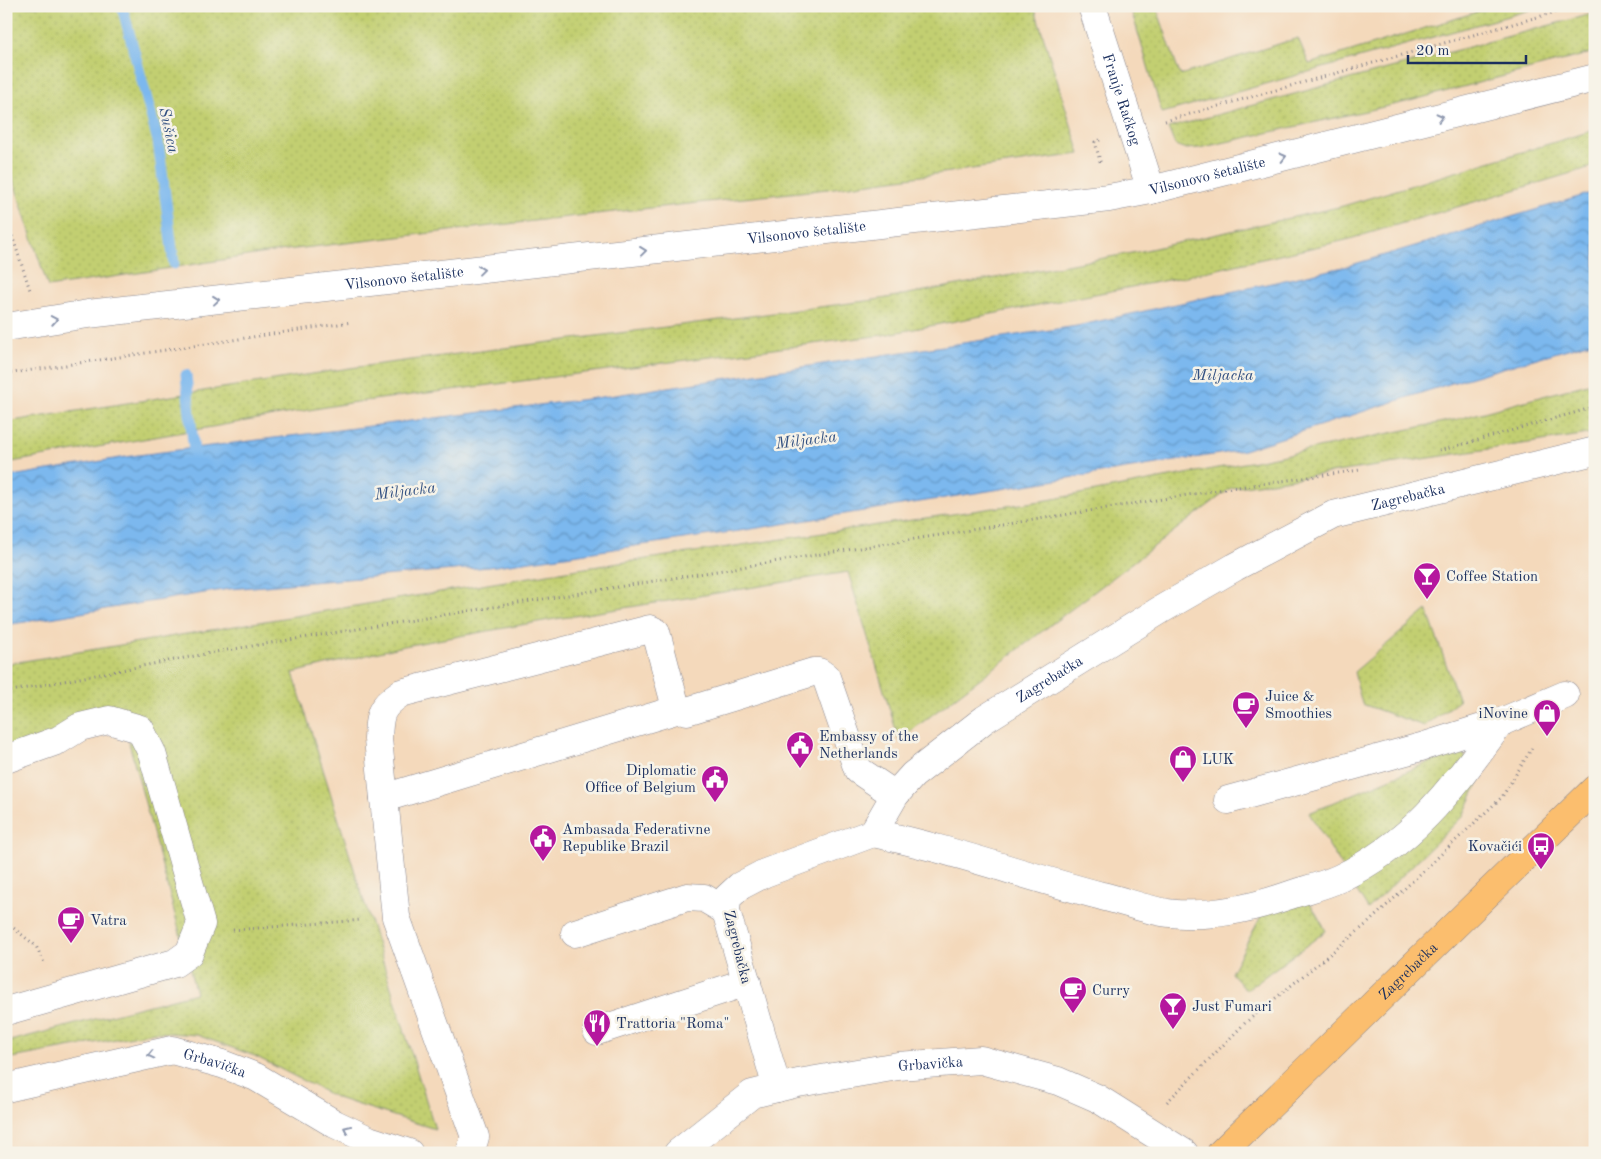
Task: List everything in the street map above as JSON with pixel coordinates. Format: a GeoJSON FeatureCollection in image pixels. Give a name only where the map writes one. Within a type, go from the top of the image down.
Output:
{"type":"FeatureCollection","features":[{"type":"Feature","properties":{"kind":"main road","name":"Zagrebačka"},"geometry":{"type":"LineString","coordinates":[[1221,1153],[1595,789]]}},
{"type":"Feature","properties":{"kind":"street","name":"Franje Račkog"},"geometry":{"type":"LineString","coordinates":[[1092,6],[1151,190]]}},
{"type":"Feature","properties":{"kind":"street","name":"Vilsonovo šetalište"},"geometry":{"type":"LineString","coordinates":[[6,327],[88,314],[1099,199],[1151,190],[1595,78]]}},
{"type":"Feature","properties":{"kind":"street","name":"Zagrebačka"},"geometry":{"type":"LineString","coordinates":[[777,1088],[726,911],[727,898],[753,879],[873,833],[895,795],[913,775],[985,719],[1210,581],[1333,515],[1595,451]]}},
{"type":"Feature","properties":{"kind":"street"},"geometry":{"type":"LineString","coordinates":[[470,1153],[475,1137],[396,917],[378,739],[378,720],[385,704],[401,693],[650,629],[656,632],[675,704],[679,709]]}},
{"type":"Feature","properties":{"kind":"street"},"geometry":{"type":"LineString","coordinates":[[384,798],[679,709],[688,710],[813,672],[819,672],[826,678],[858,770],[895,795]]}},
{"type":"Feature","properties":{"kind":"street"},"geometry":{"type":"LineString","coordinates":[[1228,800],[1421,747],[1500,722],[1565,695]]}},
{"type":"Feature","properties":{"kind":"street"},"geometry":{"type":"LineString","coordinates":[[6,759],[59,740],[80,726],[109,720],[140,729],[152,753],[201,924],[189,953],[175,963],[6,1010]]}},
{"type":"Feature","properties":{"kind":"street"},"geometry":{"type":"LineString","coordinates":[[873,833],[939,848],[1059,884],[1168,913],[1215,914],[1274,901],[1339,878],[1379,857],[1417,826],[1450,792],[1500,722]]}},
{"type":"Feature","properties":{"kind":"street"},"geometry":{"type":"LineString","coordinates":[[575,933],[687,897],[704,898],[726,911]]}},
{"type":"Feature","properties":{"kind":"street"},"geometry":{"type":"LineString","coordinates":[[597,1031],[747,982]]}},
{"type":"Feature","properties":{"kind":"street","name":"Grbavička"},"geometry":{"type":"LineString","coordinates":[[6,1088],[172,1050],[222,1064],[256,1077],[335,1124],[369,1140],[409,1153]]}},
{"type":"Feature","properties":{"kind":"street","name":"Grbavička"},"geometry":{"type":"LineString","coordinates":[[678,1153],[752,1094],[898,1066],[981,1060],[1058,1081],[1097,1098],[1184,1153]]}},
{"type":"Feature","properties":{"kind":"path"},"geometry":{"type":"LineString","coordinates":[[1132,130],[1577,6]]}},
{"type":"Feature","properties":{"kind":"path"},"geometry":{"type":"LineString","coordinates":[[6,216],[40,322]]}},
{"type":"Feature","properties":{"kind":"path"},"geometry":{"type":"LineString","coordinates":[[6,374],[352,322]]}},
{"type":"Feature","properties":{"kind":"path"},"geometry":{"type":"LineString","coordinates":[[1435,452],[1595,407]]}},
{"type":"Feature","properties":{"kind":"path"},"geometry":{"type":"LineString","coordinates":[[6,692],[221,651],[1221,490],[1369,469]]}},
{"type":"Feature","properties":{"kind":"path"},"geometry":{"type":"LineString","coordinates":[[1141,1127],[1245,1023],[1368,923],[1502,797],[1534,743]]}},
{"type":"Feature","properties":{"kind":"path"},"geometry":{"type":"LineString","coordinates":[[201,924],[236,930],[396,917]]}},
{"type":"Feature","properties":{"kind":"path"},"geometry":{"type":"LineString","coordinates":[[6,922],[36,946],[60,996]]}},
{"type":"Feature","properties":{"kind":"green space"},"geometry":{"type":"Polygon","coordinates":[[[6,6],[1034,6],[1080,154],[827,189],[286,250],[48,287],[6,158],[6,6]]]}},
{"type":"Feature","properties":{"kind":"green space"},"geometry":{"type":"Polygon","coordinates":[[[1130,6],[1156,6],[1180,75],[1298,38],[1309,64],[1496,6],[1544,6],[1162,113],[1130,6]]]}},
{"type":"Feature","properties":{"kind":"green space"},"geometry":{"type":"Polygon","coordinates":[[[1595,13],[1595,52],[1406,102],[1199,148],[1186,149],[1175,145],[1168,128],[1595,13]]]}},
{"type":"Feature","properties":{"kind":"green space"},"geometry":{"type":"Polygon","coordinates":[[[1595,130],[1595,166],[1346,240],[1178,278],[883,335],[349,403],[6,463],[6,422],[350,368],[881,299],[1137,252],[1343,206],[1595,130]]]}},
{"type":"Feature","properties":{"kind":"green space"},"geometry":{"type":"Polygon","coordinates":[[[1595,382],[1595,433],[1231,488],[899,740],[848,572],[549,620],[404,646],[293,673],[435,1129],[337,1098],[255,1056],[197,1035],[155,1032],[6,1059],[6,1042],[196,993],[124,724],[6,746],[6,664],[572,570],[1048,500],[1260,460],[1458,419],[1595,382]]]}},
{"type":"Feature","properties":{"kind":"green space"},"geometry":{"type":"Polygon","coordinates":[[[1427,610],[1459,701],[1424,726],[1362,704],[1354,672],[1427,610]]]}},
{"type":"Feature","properties":{"kind":"green space"},"geometry":{"type":"Polygon","coordinates":[[[1460,749],[1480,779],[1463,816],[1368,909],[1309,813],[1460,749]]]}},
{"type":"Feature","properties":{"kind":"green space"},"geometry":{"type":"Polygon","coordinates":[[[1305,894],[1326,931],[1246,990],[1231,973],[1268,903],[1305,894]]]}},
{"type":"Feature","properties":{"kind":"water","name":"Miljacka"},"geometry":{"type":"Polygon","coordinates":[[[1595,192],[1595,341],[1455,382],[1244,450],[739,531],[489,567],[229,589],[6,625],[6,477],[138,455],[595,398],[1077,326],[1348,266],[1595,192]]]}},
{"type":"Feature","properties":{"kind":"waterway","name":"Sušica"},"geometry":{"type":"LineString","coordinates":[[122,6],[158,141],[174,264]]}},
{"type":"Feature","properties":{"kind":"waterway","name":"Sušica"},"geometry":{"type":"LineString","coordinates":[[186,375],[195,462]]}},
{"type":"Feature","properties":{"kind":"place","name":"Coffee Station"},"geometry":{"type":"Point","coordinates":[1427,600]}},
{"type":"Feature","properties":{"kind":"place","name":"Juice & Smoothies"},"geometry":{"type":"Point","coordinates":[1246,729]}},
{"type":"Feature","properties":{"kind":"place","name":"iNovine"},"geometry":{"type":"Point","coordinates":[1547,737]}},
{"type":"Feature","properties":{"kind":"place","name":"Embassy of the Netherlands"},"geometry":{"type":"Point","coordinates":[800,769]}},
{"type":"Feature","properties":{"kind":"place","name":"LUK"},"geometry":{"type":"Point","coordinates":[1183,783]}},
{"type":"Feature","properties":{"kind":"place","name":"Diplomatic Office of Belgium"},"geometry":{"type":"Point","coordinates":[715,803]}},
{"type":"Feature","properties":{"kind":"place","name":"Ambasada Federativne Republike Brazil"},"geometry":{"type":"Point","coordinates":[543,862]}},
{"type":"Feature","properties":{"kind":"place","name":"Kovačići"},"geometry":{"type":"Point","coordinates":[1541,870]}},
{"type":"Feature","properties":{"kind":"place","name":"Vatra"},"geometry":{"type":"Point","coordinates":[71,944]}},
{"type":"Feature","properties":{"kind":"place","name":"Curry"},"geometry":{"type":"Point","coordinates":[1073,1014]}},
{"type":"Feature","properties":{"kind":"place","name":"Just Fumari"},"geometry":{"type":"Point","coordinates":[1173,1030]}},
{"type":"Feature","properties":{"kind":"place","name":"Trattoria \"Roma\""},"geometry":{"type":"Point","coordinates":[597,1047]}}]}
